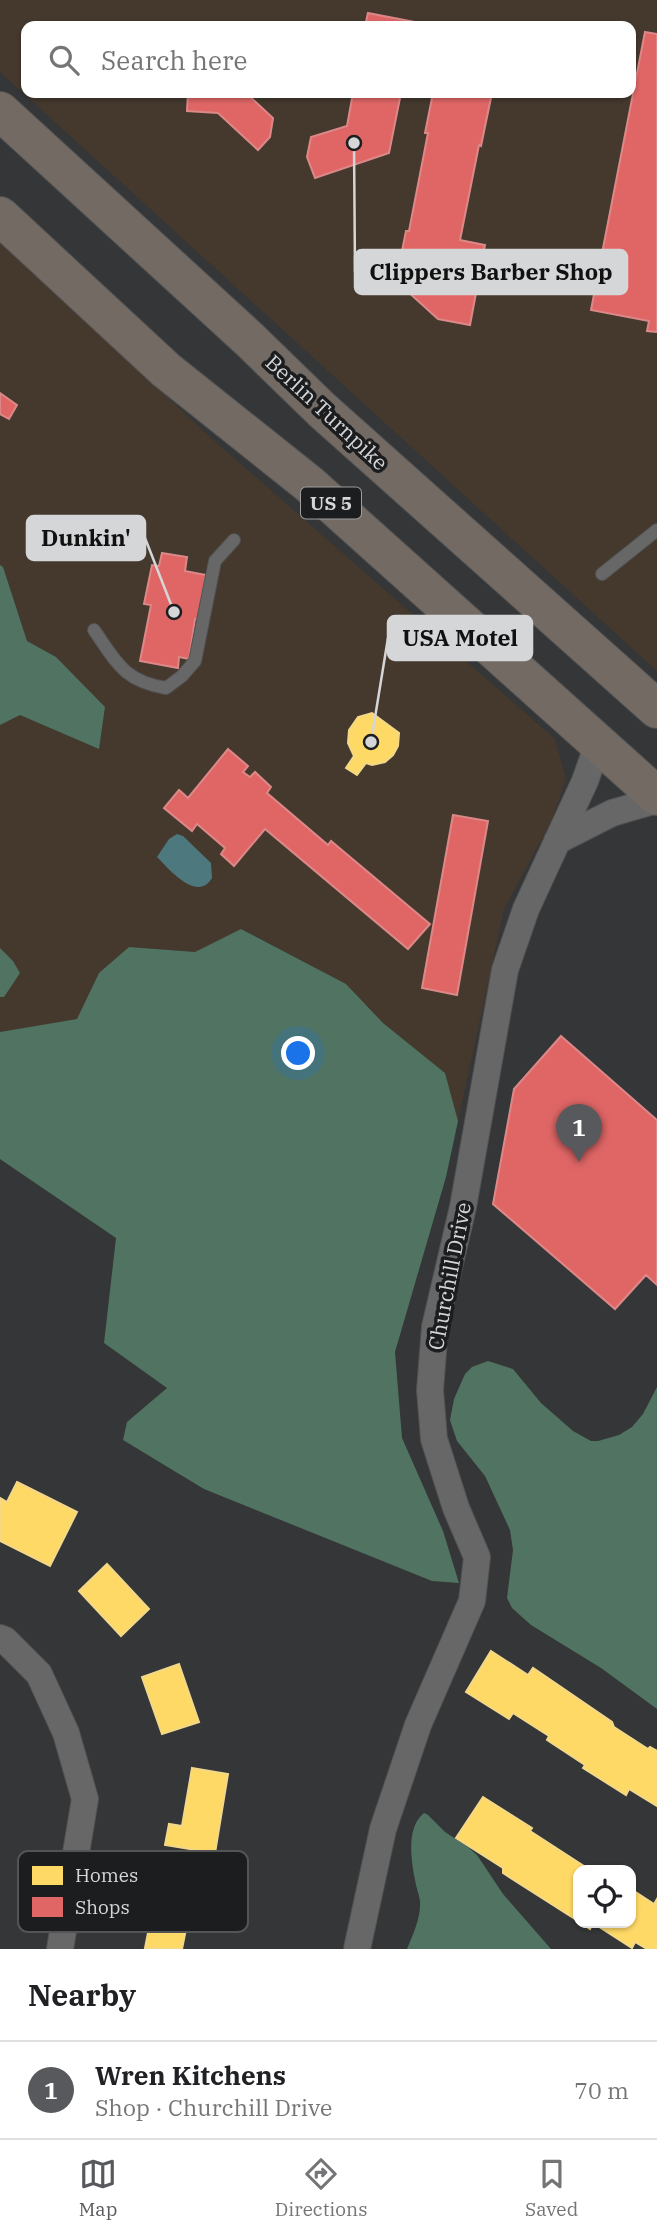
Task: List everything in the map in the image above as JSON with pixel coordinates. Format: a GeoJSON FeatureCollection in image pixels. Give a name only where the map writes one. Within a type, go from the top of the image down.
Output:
{"type":"FeatureCollection","features":[{"type":"Feature","properties":{"kind":"highway","name":"Berlin Turnpike"},"geometry":{"type":"LineString","coordinates":[[0,111],[240,330],[322,410],[657,709]]}},
{"type":"Feature","properties":{"kind":"highway","name":"US 5"},"geometry":{"type":"LineString","coordinates":[[0,216],[166,370],[309,484],[657,798]]}},
{"type":"Feature","properties":{"kind":"street","name":"Churchill Drive"},"geometry":{"type":"LineString","coordinates":[[357,1949],[383,1829],[418,1724],[472,1601],[477,1557],[456,1508],[434,1439],[430,1390],[435,1327],[463,1207],[505,970],[526,909],[585,781],[598,744]]}},
{"type":"Feature","properties":{"kind":"street"},"geometry":{"type":"LineString","coordinates":[[557,841],[612,813],[657,798]]}},
{"type":"Feature","properties":{"kind":"street"},"geometry":{"type":"LineString","coordinates":[[0,1638],[39,1674],[66,1733],[85,1799],[76,1851]]}},
{"type":"Feature","properties":{"kind":"lane"},"geometry":{"type":"LineString","coordinates":[[602,574],[657,530]]}},
{"type":"Feature","properties":{"kind":"lane"},"geometry":{"type":"LineString","coordinates":[[94,631],[124,671],[146,684],[166,688],[182,676],[195,661],[215,561],[234,540]]}},
{"type":"Feature","properties":{"kind":"shaded area"},"geometry":{"type":"Polygon","coordinates":[[[0,0],[657,0],[657,671],[29,98],[636,98],[636,21],[21,21],[21,91],[0,72],[0,0]]]}},
{"type":"Feature","properties":{"kind":"shaded area"},"geometry":{"type":"Polygon","coordinates":[[[0,239],[210,437],[555,739],[566,779],[552,820],[504,909],[458,1121],[445,1073],[383,1023],[346,984],[242,929],[195,952],[129,947],[99,973],[77,1019],[0,1032],[0,997],[4,997],[13,961],[0,948],[0,725],[20,715],[99,749],[105,707],[56,657],[27,641],[3,567],[0,565],[0,239]]]}},
{"type":"Feature","properties":{"kind":"green space"},"geometry":{"type":"Polygon","coordinates":[[[0,565],[3,567],[27,641],[56,657],[105,707],[99,749],[20,715],[0,725],[0,565]]]}},
{"type":"Feature","properties":{"kind":"green space"},"geometry":{"type":"Polygon","coordinates":[[[241,929],[346,984],[383,1023],[445,1073],[458,1121],[446,1177],[395,1352],[402,1438],[443,1531],[459,1583],[432,1581],[204,1489],[123,1440],[127,1422],[167,1388],[104,1343],[116,1238],[0,1159],[0,1032],[77,1019],[99,973],[129,947],[195,952],[241,929]]]}},
{"type":"Feature","properties":{"kind":"green space"},"geometry":{"type":"Polygon","coordinates":[[[0,948],[20,973],[4,997],[0,997],[0,948]]]}},
{"type":"Feature","properties":{"kind":"green space"},"geometry":{"type":"Polygon","coordinates":[[[488,1361],[513,1369],[541,1403],[573,1431],[591,1441],[619,1435],[632,1427],[643,1414],[657,1387],[657,1709],[601,1668],[531,1625],[512,1608],[507,1598],[513,1550],[510,1530],[485,1476],[457,1441],[450,1420],[454,1399],[465,1374],[472,1367],[488,1361]]]}},
{"type":"Feature","properties":{"kind":"green space"},"geometry":{"type":"Polygon","coordinates":[[[424,1813],[477,1855],[503,1894],[551,1949],[407,1949],[420,1907],[412,1863],[412,1835],[418,1819],[424,1813]]]}},
{"type":"Feature","properties":{"kind":"water"},"geometry":{"type":"Polygon","coordinates":[[[177,834],[183,836],[211,863],[212,878],[206,885],[191,886],[176,876],[157,857],[169,839],[177,834]]]}},
{"type":"Feature","properties":{"kind":"building: Homes"},"geometry":{"type":"Polygon","coordinates":[[[372,713],[399,733],[398,746],[385,762],[372,765],[366,763],[357,775],[346,768],[354,756],[348,743],[349,730],[358,717],[372,713]]]}},
{"type":"Feature","properties":{"kind":"building: Homes"},"geometry":{"type":"Polygon","coordinates":[[[17,1482],[77,1512],[50,1566],[0,1541],[0,1498],[7,1502],[17,1482]]]}},
{"type":"Feature","properties":{"kind":"building: Homes"},"geometry":{"type":"Polygon","coordinates":[[[107,1564],[149,1609],[121,1636],[79,1591],[107,1564]]]}},
{"type":"Feature","properties":{"kind":"building: Homes"},"geometry":{"type":"Polygon","coordinates":[[[491,1651],[528,1675],[533,1668],[612,1722],[614,1727],[648,1749],[650,1747],[657,1751],[657,1806],[629,1789],[626,1795],[583,1768],[585,1765],[547,1740],[549,1736],[513,1713],[509,1719],[466,1692],[491,1651]]]}},
{"type":"Feature","properties":{"kind":"building: Homes"},"geometry":{"type":"Polygon","coordinates":[[[179,1664],[199,1722],[162,1734],[142,1677],[179,1664]]]}},
{"type":"Feature","properties":{"kind":"building: Homes"},"geometry":{"type":"Polygon","coordinates":[[[192,1768],[228,1774],[215,1851],[165,1845],[169,1824],[182,1826],[192,1768]]]}},
{"type":"Feature","properties":{"kind":"building: Homes"},"geometry":{"type":"Polygon","coordinates":[[[483,1797],[532,1828],[530,1831],[582,1865],[573,1865],[573,1918],[503,1873],[503,1868],[456,1838],[483,1797]]]}},
{"type":"Feature","properties":{"kind":"building: Homes"},"geometry":{"type":"Polygon","coordinates":[[[636,1892],[654,1904],[657,1899],[657,1949],[647,1949],[635,1942],[632,1948],[601,1928],[636,1928],[636,1892]]]}},
{"type":"Feature","properties":{"kind":"building: Homes"},"geometry":{"type":"Polygon","coordinates":[[[148,1932],[185,1932],[182,1949],[145,1948],[148,1932]]]}},
{"type":"Feature","properties":{"kind":"building: Shops"},"geometry":{"type":"Polygon","coordinates":[[[368,13],[410,21],[366,21],[368,13]]]}},
{"type":"Feature","properties":{"kind":"building: Shops"},"geometry":{"type":"Polygon","coordinates":[[[645,32],[657,34],[657,332],[647,331],[649,321],[591,310],[632,98],[636,98],[636,78],[645,32]]]}},
{"type":"Feature","properties":{"kind":"building: Shops"},"geometry":{"type":"Polygon","coordinates":[[[188,98],[251,98],[273,118],[270,137],[258,150],[218,113],[187,111],[188,98]]]}},
{"type":"Feature","properties":{"kind":"building: Shops"},"geometry":{"type":"Polygon","coordinates":[[[352,98],[400,98],[389,153],[315,178],[307,157],[311,137],[347,126],[352,98]]]}},
{"type":"Feature","properties":{"kind":"building: Shops"},"geometry":{"type":"Polygon","coordinates":[[[432,98],[491,98],[460,240],[485,245],[470,325],[438,319],[396,281],[406,231],[409,231],[428,133],[425,133],[432,98]]]}},
{"type":"Feature","properties":{"kind":"building: Shops"},"geometry":{"type":"Polygon","coordinates":[[[0,393],[17,405],[9,419],[0,414],[0,393]]]}},
{"type":"Feature","properties":{"kind":"building: Shops"},"geometry":{"type":"Polygon","coordinates":[[[162,553],[187,557],[185,571],[206,575],[189,659],[179,657],[178,668],[140,661],[151,605],[144,604],[152,565],[159,566],[162,553]]]}},
{"type":"Feature","properties":{"kind":"building: Shops"},"geometry":{"type":"Polygon","coordinates":[[[228,749],[248,766],[243,772],[250,777],[255,772],[271,787],[267,793],[328,845],[331,841],[430,924],[408,949],[265,829],[234,866],[221,854],[225,848],[197,824],[192,831],[164,808],[179,790],[188,798],[228,749]]]}},
{"type":"Feature","properties":{"kind":"building: Shops"},"geometry":{"type":"Polygon","coordinates":[[[453,815],[488,821],[457,995],[422,988],[453,815]]]}},
{"type":"Feature","properties":{"kind":"building: Shops"},"geometry":{"type":"Polygon","coordinates":[[[561,1036],[657,1120],[657,1285],[646,1275],[615,1309],[493,1204],[514,1089],[561,1036]]]}},
{"type":"Feature","properties":{"kind":"place","name":"Clippers Barber Shop"},"geometry":{"type":"Point","coordinates":[354,143]}},
{"type":"Feature","properties":{"kind":"place","name":"Dunkin'"},"geometry":{"type":"Point","coordinates":[174,612]}},
{"type":"Feature","properties":{"kind":"place","name":"USA Motel"},"geometry":{"type":"Point","coordinates":[371,742]}},
{"type":"Feature","properties":{"kind":"place","name":"Wren Kitchens"},"geometry":{"type":"Point","coordinates":[579,1162]}}]}
